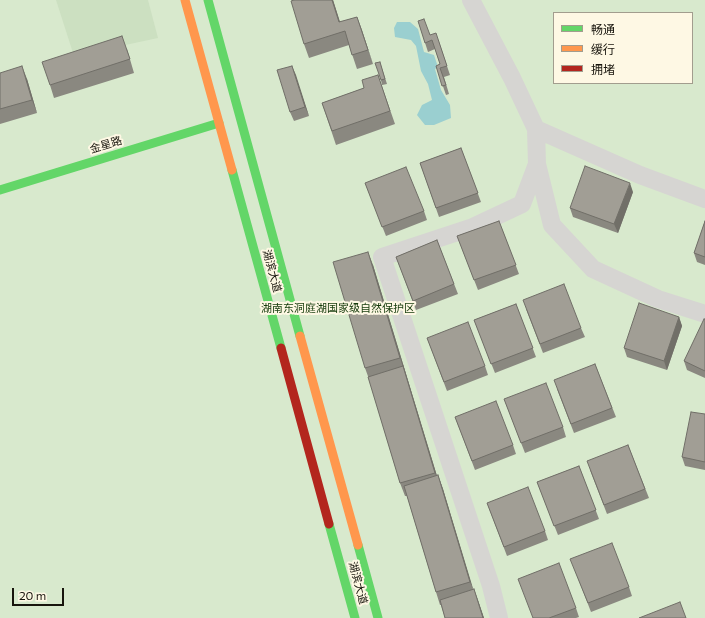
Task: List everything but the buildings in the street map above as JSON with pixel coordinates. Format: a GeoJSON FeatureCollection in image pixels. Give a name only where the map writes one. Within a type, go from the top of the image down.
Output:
{"type":"FeatureCollection","features":[{"type":"Feature","properties":{"kind":"main road","name":"湖滨大道"},"geometry":{"type":"LineString","coordinates":[[185,0],[355,618]]}},
{"type":"Feature","properties":{"kind":"main road","name":"湖滨大道"},"geometry":{"type":"LineString","coordinates":[[208,0],[378,618]]}},
{"type":"Feature","properties":{"kind":"main road","name":"金星路"},"geometry":{"type":"LineString","coordinates":[[0,190],[219,123]]}},
{"type":"Feature","properties":{"kind":"street"},"geometry":{"type":"LineString","coordinates":[[471,0],[512,78],[536,129],[537,164],[552,225],[593,269],[658,299],[705,314]]}},
{"type":"Feature","properties":{"kind":"street"},"geometry":{"type":"LineString","coordinates":[[536,129],[640,175],[705,199]]}},
{"type":"Feature","properties":{"kind":"street"},"geometry":{"type":"LineString","coordinates":[[499,618],[491,586],[382,257],[473,227],[522,204],[537,164]]}},
{"type":"Feature","properties":{"kind":"green space","name":"湖南东洞庭湖国家级自然保护区"},"geometry":{"type":"Polygon","coordinates":[[[0,0],[705,0],[705,618],[0,618],[0,0]]]}},
{"type":"Feature","properties":{"kind":"green space"},"geometry":{"type":"Polygon","coordinates":[[[56,0],[148,0],[158,38],[74,56],[56,0]]]}},
{"type":"Feature","properties":{"kind":"water"},"geometry":{"type":"Polygon","coordinates":[[[397,22],[410,22],[418,29],[424,52],[434,55],[438,67],[435,69],[441,90],[450,105],[451,118],[434,125],[425,125],[417,115],[422,105],[432,100],[428,84],[421,71],[416,46],[411,40],[395,37],[394,28],[397,22]]]}},
{"type":"Feature","properties":{"kind":"traffic: fast"},"geometry":{"type":"LineString","coordinates":[[208,0],[300,336]]}},
{"type":"Feature","properties":{"kind":"traffic: fast"},"geometry":{"type":"LineString","coordinates":[[0,190],[219,123]]}},
{"type":"Feature","properties":{"kind":"traffic: fast"},"geometry":{"type":"LineString","coordinates":[[232,170],[281,348]]}},
{"type":"Feature","properties":{"kind":"traffic: fast"},"geometry":{"type":"LineString","coordinates":[[329,524],[355,618]]}},
{"type":"Feature","properties":{"kind":"traffic: fast"},"geometry":{"type":"LineString","coordinates":[[358,545],[378,618]]}},
{"type":"Feature","properties":{"kind":"traffic: slow"},"geometry":{"type":"LineString","coordinates":[[185,0],[232,170]]}},
{"type":"Feature","properties":{"kind":"traffic: slow"},"geometry":{"type":"LineString","coordinates":[[300,336],[358,545]]}},
{"type":"Feature","properties":{"kind":"traffic: jam"},"geometry":{"type":"LineString","coordinates":[[281,348],[329,524]]}}]}
